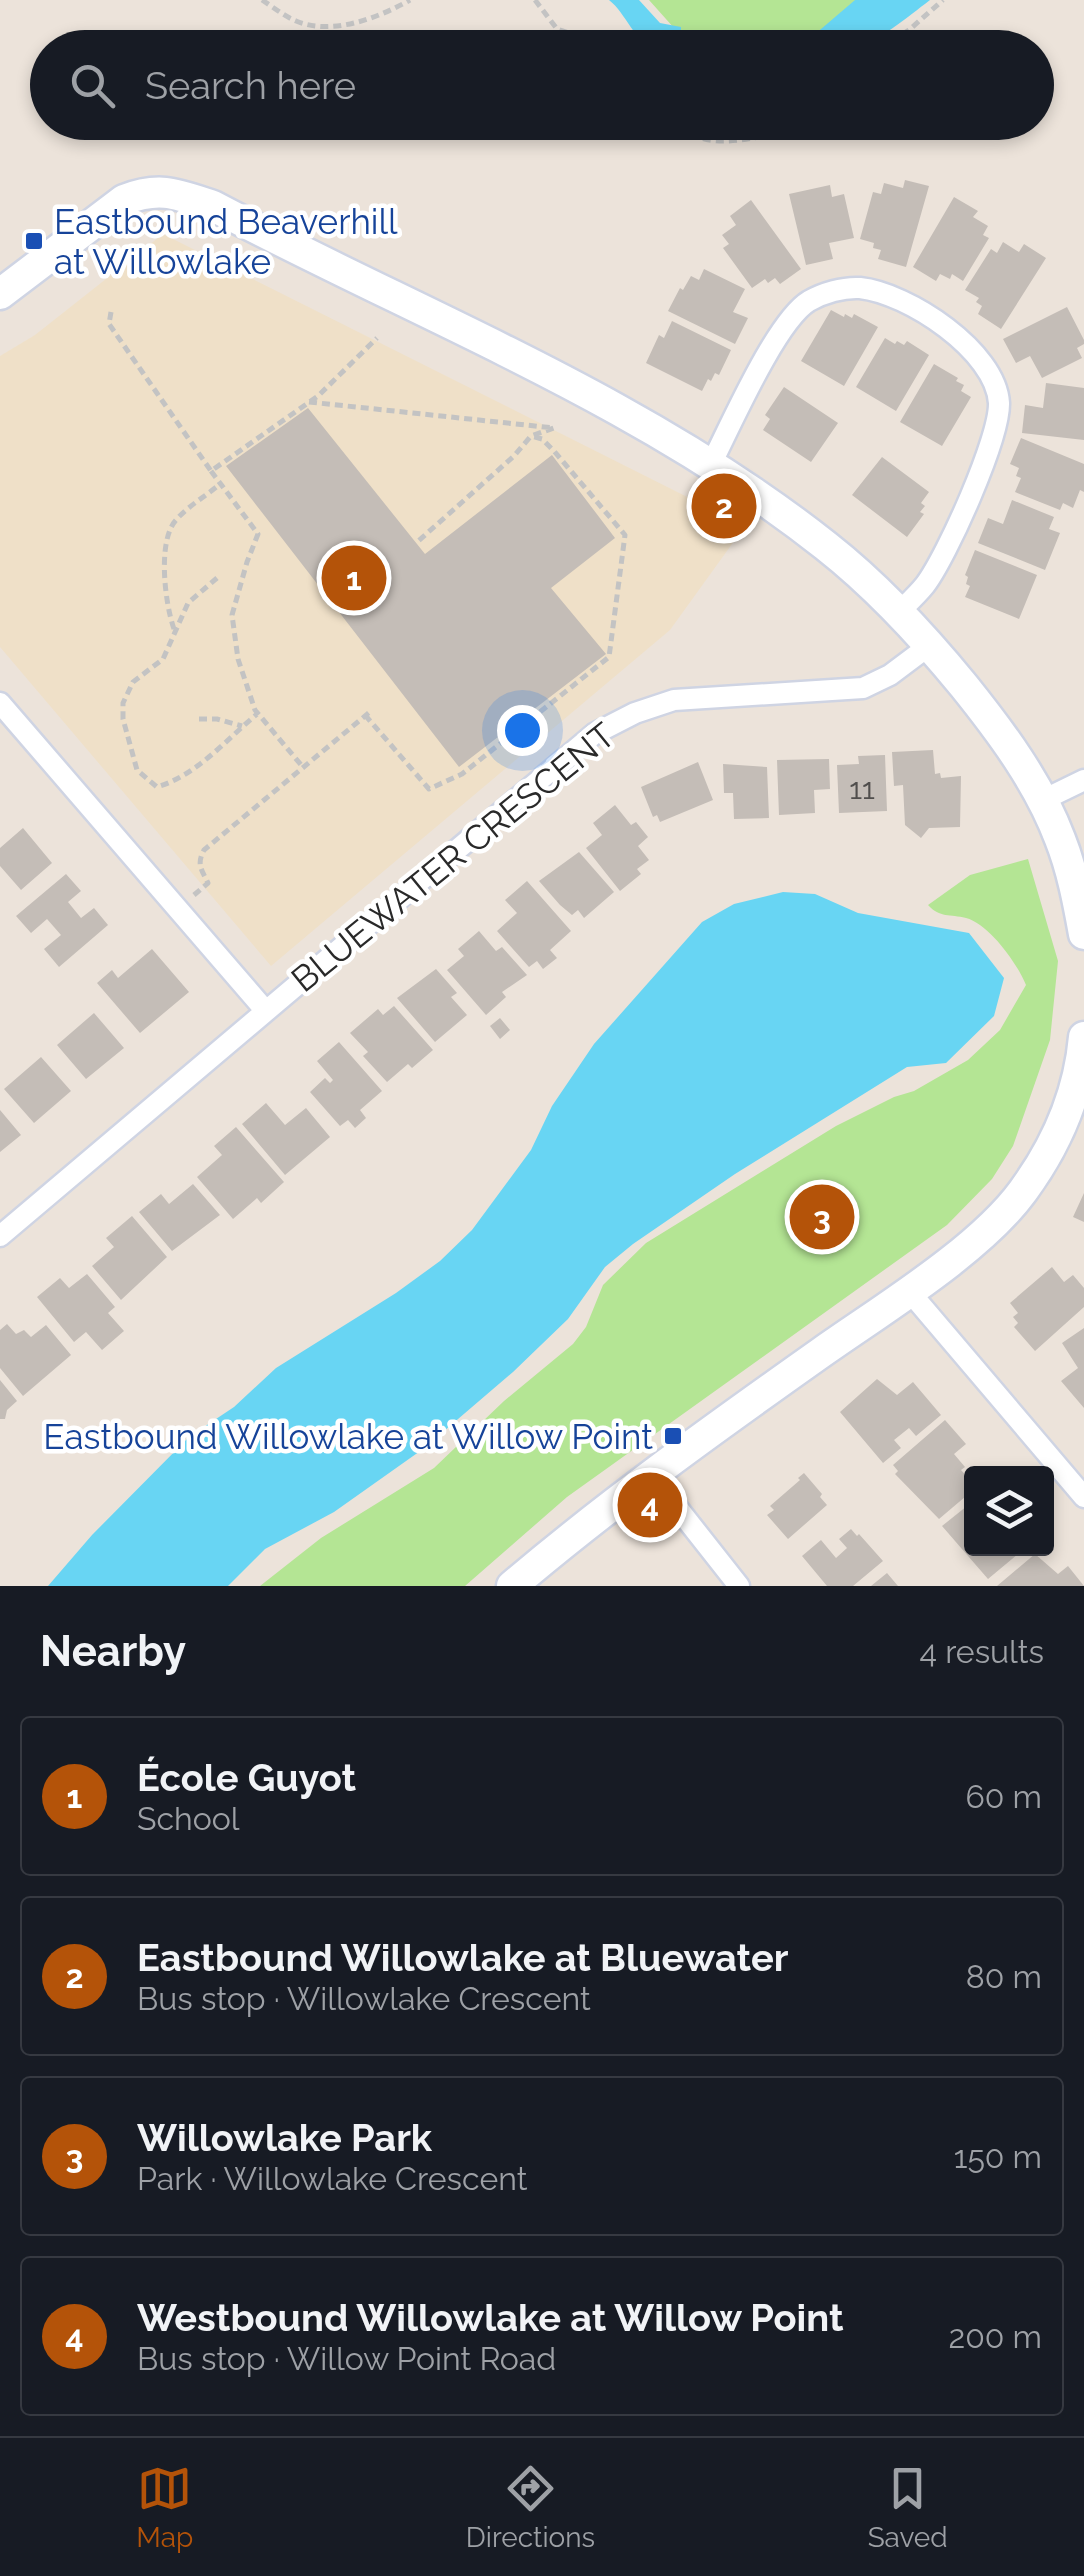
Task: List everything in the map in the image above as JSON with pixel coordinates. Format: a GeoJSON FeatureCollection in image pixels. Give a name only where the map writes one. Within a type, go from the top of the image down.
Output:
{"type":"FeatureCollection","features":[{"type":"Feature","properties":{"kind":"street"},"geometry":{"type":"LineString","coordinates":[[0,294],[124,200],[146,192],[171,192],[213,206],[575,387],[710,464],[829,548],[930,645],[982,709],[1044,800],[1072,875],[1084,934]]}},
{"type":"Feature","properties":{"kind":"street"},"geometry":{"type":"LineString","coordinates":[[710,464],[783,329],[806,302],[836,290],[858,288],[884,293],[936,320],[981,359],[992,376],[998,390],[997,427],[937,565],[925,585],[898,613]]}},
{"type":"Feature","properties":{"kind":"street","name":"BLUEWATER CRESCENT"},"geometry":{"type":"LineString","coordinates":[[0,1236],[594,734],[635,713],[674,700],[863,688],[890,676],[930,645]]}},
{"type":"Feature","properties":{"kind":"street","name":"BLUEWATER CRESCENT"},"geometry":{"type":"LineString","coordinates":[[0,702],[265,1010]]}},
{"type":"Feature","properties":{"kind":"street"},"geometry":{"type":"LineString","coordinates":[[1044,800],[1084,780]]}},
{"type":"Feature","properties":{"kind":"street"},"geometry":{"type":"LineString","coordinates":[[512,1586],[650,1473],[984,1233],[1022,1194],[1080,1090],[1084,1037]]}},
{"type":"Feature","properties":{"kind":"street"},"geometry":{"type":"LineString","coordinates":[[908,1291],[1084,1497]]}},
{"type":"Feature","properties":{"kind":"street"},"geometry":{"type":"LineString","coordinates":[[650,1473],[739,1586]]}},
{"type":"Feature","properties":{"kind":"path"},"geometry":{"type":"LineString","coordinates":[[262,0],[298,22],[336,26],[380,17],[410,0]]}},
{"type":"Feature","properties":{"kind":"path"},"geometry":{"type":"LineString","coordinates":[[535,0],[560,30]]}},
{"type":"Feature","properties":{"kind":"path"},"geometry":{"type":"LineString","coordinates":[[909,30],[943,0]]}},
{"type":"Feature","properties":{"kind":"path"},"geometry":{"type":"LineString","coordinates":[[111,312],[109,324],[258,534],[232,615],[238,659],[257,714],[302,766]]}},
{"type":"Feature","properties":{"kind":"path"},"geometry":{"type":"LineString","coordinates":[[212,471],[309,402],[378,338]]}},
{"type":"Feature","properties":{"kind":"path"},"geometry":{"type":"LineString","coordinates":[[309,402],[554,428],[531,436],[514,456],[416,543]]}},
{"type":"Feature","properties":{"kind":"path"},"geometry":{"type":"LineString","coordinates":[[206,878],[200,873],[199,859],[204,850],[368,713],[429,789],[462,774],[610,656],[625,535],[554,451],[542,439],[531,436]]}},
{"type":"Feature","properties":{"kind":"path"},"geometry":{"type":"LineString","coordinates":[[174,632],[165,575],[170,531],[174,522],[221,484]]}},
{"type":"Feature","properties":{"kind":"path"},"geometry":{"type":"LineString","coordinates":[[218,578],[188,603],[162,659],[132,682],[123,703],[136,770],[157,787],[173,782],[196,768],[257,714]]}},
{"type":"Feature","properties":{"kind":"path"},"geometry":{"type":"LineString","coordinates":[[199,720],[242,726]]}},
{"type":"Feature","properties":{"kind":"shaded area"},"geometry":{"type":"Polygon","coordinates":[[[163,234],[745,526],[670,630],[271,966],[0,647],[0,356],[35,335],[163,234]]]}},
{"type":"Feature","properties":{"kind":"green space"},"geometry":{"type":"Polygon","coordinates":[[[649,0],[885,0],[852,30],[676,30],[649,0]]]}},
{"type":"Feature","properties":{"kind":"green space"},"geometry":{"type":"Polygon","coordinates":[[[1028,859],[1058,961],[1050,1040],[1013,1146],[992,1179],[947,1225],[567,1497],[465,1586],[260,1586],[321,1538],[434,1468],[504,1401],[573,1344],[586,1327],[603,1285],[646,1243],[836,1126],[914,1091],[968,1060],[1000,1030],[1026,985],[1016,966],[984,928],[966,918],[941,914],[928,905],[970,875],[1028,859]]]}},
{"type":"Feature","properties":{"kind":"water"},"geometry":{"type":"Polygon","coordinates":[[[609,0],[639,0],[660,23],[681,30],[633,30],[609,0]]]}},
{"type":"Feature","properties":{"kind":"water"},"geometry":{"type":"Polygon","coordinates":[[[855,0],[930,0],[890,30],[820,30],[855,0]]]}},
{"type":"Feature","properties":{"kind":"water"},"geometry":{"type":"Polygon","coordinates":[[[783,892],[815,894],[858,913],[969,933],[1004,978],[994,1016],[946,1063],[907,1067],[735,1174],[633,1244],[605,1267],[568,1319],[423,1449],[334,1512],[265,1549],[228,1586],[48,1586],[92,1535],[189,1437],[234,1407],[276,1368],[440,1261],[472,1230],[531,1150],[552,1106],[594,1044],[702,922],[734,904],[783,892]]]}},
{"type":"Feature","properties":{"kind":"building"},"geometry":{"type":"Polygon","coordinates":[[[905,180],[929,186],[906,267],[878,259],[881,250],[860,239],[873,192],[881,194],[884,183],[903,188],[905,180]]]}},
{"type":"Feature","properties":{"kind":"building"},"geometry":{"type":"Polygon","coordinates":[[[830,185],[832,197],[844,194],[854,238],[829,243],[833,259],[806,265],[789,194],[830,185]]]}},
{"type":"Feature","properties":{"kind":"building"},"geometry":{"type":"Polygon","coordinates":[[[954,197],[978,211],[973,217],[988,226],[983,235],[989,238],[963,281],[952,274],[950,279],[940,274],[936,281],[913,267],[954,197]]]}},
{"type":"Feature","properties":{"kind":"building"},"geometry":{"type":"Polygon","coordinates":[[[751,200],[801,269],[780,284],[775,278],[768,283],[765,279],[752,288],[723,248],[729,244],[722,235],[736,225],[730,216],[751,200]]]}},
{"type":"Feature","properties":{"kind":"building"},"geometry":{"type":"Polygon","coordinates":[[[1003,242],[1019,252],[1024,244],[1046,258],[1001,329],[978,314],[982,306],[976,302],[979,298],[965,290],[991,249],[997,253],[1003,242]]]}},
{"type":"Feature","properties":{"kind":"building"},"geometry":{"type":"Polygon","coordinates":[[[704,269],[745,289],[733,312],[748,318],[735,344],[668,311],[680,288],[683,290],[691,276],[699,280],[704,269]]]}},
{"type":"Feature","properties":{"kind":"building"},"geometry":{"type":"Polygon","coordinates":[[[1067,307],[1084,340],[1077,348],[1082,358],[1042,378],[1030,356],[1016,363],[1003,339],[1067,307]]]}},
{"type":"Feature","properties":{"kind":"building"},"geometry":{"type":"Polygon","coordinates":[[[831,310],[844,317],[845,314],[852,318],[854,314],[878,327],[844,386],[801,361],[831,310]]]}},
{"type":"Feature","properties":{"kind":"building"},"geometry":{"type":"Polygon","coordinates":[[[672,321],[731,350],[719,375],[715,373],[711,381],[708,379],[702,391],[646,363],[659,335],[664,338],[672,321]]]}},
{"type":"Feature","properties":{"kind":"building"},"geometry":{"type":"Polygon","coordinates":[[[885,338],[895,344],[897,341],[904,345],[907,341],[929,355],[896,411],[856,387],[885,338]]]}},
{"type":"Feature","properties":{"kind":"building"},"geometry":{"type":"Polygon","coordinates":[[[934,364],[958,378],[956,381],[964,385],[961,391],[971,397],[942,446],[900,422],[934,364]]]}},
{"type":"Feature","properties":{"kind":"building"},"geometry":{"type":"Polygon","coordinates":[[[1046,383],[1084,388],[1084,440],[1022,433],[1025,405],[1043,408],[1046,383]]]}},
{"type":"Feature","properties":{"kind":"building"},"geometry":{"type":"Polygon","coordinates":[[[784,387],[838,423],[811,462],[763,430],[770,419],[765,415],[784,387]]]}},
{"type":"Feature","properties":{"kind":"building"},"geometry":{"type":"Polygon","coordinates":[[[308,408],[425,554],[552,455],[615,538],[551,588],[606,654],[459,767],[226,466],[308,408]]]}},
{"type":"Feature","properties":{"kind":"building"},"geometry":{"type":"Polygon","coordinates":[[[1021,438],[1084,464],[1084,492],[1080,490],[1073,508],[1063,503],[1060,510],[1015,492],[1021,478],[1016,476],[1019,468],[1010,464],[1021,438]]]}},
{"type":"Feature","properties":{"kind":"building"},"geometry":{"type":"Polygon","coordinates":[[[882,457],[929,492],[921,503],[925,506],[920,512],[924,514],[907,537],[852,495],[882,457]]]}},
{"type":"Feature","properties":{"kind":"building"},"geometry":{"type":"Polygon","coordinates":[[[1012,500],[1054,517],[1049,529],[1060,533],[1045,570],[978,543],[988,518],[1003,524],[1012,500]]]}},
{"type":"Feature","properties":{"kind":"building"},"geometry":{"type":"Polygon","coordinates":[[[975,550],[1037,575],[1019,619],[965,597],[970,586],[965,575],[975,550]]]}},
{"type":"Feature","properties":{"kind":"building"},"geometry":{"type":"Polygon","coordinates":[[[933,750],[935,774],[940,773],[941,778],[961,776],[960,827],[929,828],[921,838],[905,825],[903,785],[894,786],[892,752],[933,750]]]}},
{"type":"Feature","properties":{"kind":"building"},"geometry":{"type":"Polygon","coordinates":[[[885,755],[887,811],[839,813],[837,765],[859,764],[858,756],[885,755]]]}},
{"type":"Feature","properties":{"kind":"building"},"geometry":{"type":"Polygon","coordinates":[[[829,759],[830,789],[814,790],[815,813],[779,815],[777,760],[829,759]]]}},
{"type":"Feature","properties":{"kind":"building"},"geometry":{"type":"Polygon","coordinates":[[[698,762],[713,800],[660,822],[657,815],[653,817],[641,787],[698,762]]]}},
{"type":"Feature","properties":{"kind":"building"},"geometry":{"type":"Polygon","coordinates":[[[723,764],[767,767],[769,818],[734,819],[733,793],[724,793],[723,764]]]}},
{"type":"Feature","properties":{"kind":"building"},"geometry":{"type":"Polygon","coordinates":[[[615,805],[631,825],[636,822],[648,837],[638,846],[649,860],[637,869],[641,874],[620,891],[586,848],[602,835],[593,823],[615,805]]]}},
{"type":"Feature","properties":{"kind":"building"},"geometry":{"type":"Polygon","coordinates":[[[23,828],[52,863],[21,890],[0,866],[0,848],[23,828]]]}},
{"type":"Feature","properties":{"kind":"building"},"geometry":{"type":"Polygon","coordinates":[[[579,852],[614,892],[584,918],[578,910],[572,915],[539,881],[579,852]]]}},
{"type":"Feature","properties":{"kind":"building"},"geometry":{"type":"Polygon","coordinates":[[[66,874],[81,891],[68,902],[81,918],[94,908],[108,925],[59,967],[44,949],[61,935],[47,919],[31,933],[16,916],[66,874]]]}},
{"type":"Feature","properties":{"kind":"building"},"geometry":{"type":"Polygon","coordinates":[[[527,881],[571,931],[550,950],[557,958],[543,969],[537,961],[529,967],[497,931],[517,913],[505,900],[527,881]]]}},
{"type":"Feature","properties":{"kind":"building"},"geometry":{"type":"Polygon","coordinates":[[[479,931],[496,951],[502,947],[527,975],[502,992],[506,997],[486,1015],[447,970],[464,956],[458,949],[479,931]]]}},
{"type":"Feature","properties":{"kind":"building"},"geometry":{"type":"Polygon","coordinates":[[[152,949],[189,992],[140,1033],[97,983],[112,970],[118,978],[152,949]]]}},
{"type":"Feature","properties":{"kind":"building"},"geometry":{"type":"Polygon","coordinates":[[[436,969],[457,993],[451,997],[467,1015],[435,1042],[397,998],[436,969]]]}},
{"type":"Feature","properties":{"kind":"building"},"geometry":{"type":"Polygon","coordinates":[[[394,1006],[433,1050],[387,1082],[363,1056],[368,1052],[350,1033],[378,1009],[383,1015],[394,1006]]]}},
{"type":"Feature","properties":{"kind":"building"},"geometry":{"type":"Polygon","coordinates":[[[94,1013],[124,1048],[86,1079],[57,1045],[94,1013]]]}},
{"type":"Feature","properties":{"kind":"building"},"geometry":{"type":"Polygon","coordinates":[[[500,1018],[510,1030],[500,1039],[490,1026],[500,1018]]]}},
{"type":"Feature","properties":{"kind":"building"},"geometry":{"type":"Polygon","coordinates":[[[339,1042],[382,1091],[360,1110],[366,1118],[355,1128],[348,1120],[340,1126],[310,1092],[325,1078],[330,1083],[333,1080],[317,1061],[339,1042]]]}},
{"type":"Feature","properties":{"kind":"building"},"geometry":{"type":"Polygon","coordinates":[[[41,1057],[71,1091],[34,1123],[4,1089],[41,1057]]]}},
{"type":"Feature","properties":{"kind":"building"},"geometry":{"type":"Polygon","coordinates":[[[266,1103],[285,1125],[306,1108],[330,1137],[285,1175],[242,1124],[266,1103]]]}},
{"type":"Feature","properties":{"kind":"building"},"geometry":{"type":"Polygon","coordinates":[[[0,1110],[21,1135],[0,1152],[0,1110]]]}},
{"type":"Feature","properties":{"kind":"building"},"geometry":{"type":"Polygon","coordinates":[[[236,1127],[284,1182],[261,1203],[257,1198],[233,1219],[197,1177],[222,1155],[214,1146],[236,1127]]]}},
{"type":"Feature","properties":{"kind":"building"},"geometry":{"type":"Polygon","coordinates":[[[193,1184],[220,1215],[172,1251],[139,1212],[161,1194],[169,1204],[193,1184]]]}},
{"type":"Feature","properties":{"kind":"building"},"geometry":{"type":"Polygon","coordinates":[[[1084,1193],[1084,1222],[1073,1217],[1084,1193]]]}},
{"type":"Feature","properties":{"kind":"building"},"geometry":{"type":"Polygon","coordinates":[[[132,1216],[167,1257],[121,1300],[92,1266],[114,1247],[106,1238],[132,1216]]]}},
{"type":"Feature","properties":{"kind":"building"},"geometry":{"type":"Polygon","coordinates":[[[1052,1267],[1064,1282],[1073,1275],[1084,1288],[1084,1307],[1035,1351],[1014,1327],[1018,1323],[1013,1317],[1018,1313],[1010,1303],[1052,1267]]]}},
{"type":"Feature","properties":{"kind":"building"},"geometry":{"type":"Polygon","coordinates":[[[87,1274],[115,1307],[108,1313],[124,1331],[102,1350],[86,1332],[74,1342],[37,1297],[60,1278],[69,1288],[87,1274]]]}},
{"type":"Feature","properties":{"kind":"building"},"geometry":{"type":"Polygon","coordinates":[[[7,1324],[16,1334],[24,1330],[31,1337],[46,1325],[71,1355],[23,1396],[0,1368],[0,1330],[7,1324]]]}},
{"type":"Feature","properties":{"kind":"building"},"geometry":{"type":"Polygon","coordinates":[[[1084,1328],[1084,1408],[1061,1381],[1078,1368],[1062,1343],[1084,1328]]]}},
{"type":"Feature","properties":{"kind":"building"},"geometry":{"type":"Polygon","coordinates":[[[877,1379],[897,1395],[913,1382],[941,1415],[916,1436],[909,1428],[894,1440],[901,1448],[883,1463],[840,1412],[877,1379]]]}},
{"type":"Feature","properties":{"kind":"building"},"geometry":{"type":"Polygon","coordinates":[[[0,1380],[17,1401],[7,1410],[5,1419],[0,1419],[0,1380]]]}},
{"type":"Feature","properties":{"kind":"building"},"geometry":{"type":"Polygon","coordinates":[[[945,1420],[966,1444],[954,1454],[964,1466],[961,1470],[964,1498],[939,1519],[895,1474],[898,1471],[893,1465],[945,1420]]]}},
{"type":"Feature","properties":{"kind":"building"},"geometry":{"type":"Polygon","coordinates":[[[804,1473],[827,1505],[788,1539],[767,1515],[774,1510],[770,1506],[804,1473]]]}},
{"type":"Feature","properties":{"kind":"building"},"geometry":{"type":"Polygon","coordinates":[[[964,1508],[964,1551],[942,1526],[964,1508]]]}},
{"type":"Feature","properties":{"kind":"building"},"geometry":{"type":"Polygon","coordinates":[[[851,1529],[883,1561],[853,1586],[827,1586],[802,1556],[821,1540],[836,1558],[847,1548],[839,1539],[851,1529]]]}},
{"type":"Feature","properties":{"kind":"building"},"geometry":{"type":"Polygon","coordinates":[[[968,1556],[1016,1556],[988,1579],[968,1556]]]}},
{"type":"Feature","properties":{"kind":"building"},"geometry":{"type":"Polygon","coordinates":[[[1037,1556],[1058,1574],[1068,1566],[1084,1586],[997,1586],[1037,1556]]]}},
{"type":"Feature","properties":{"kind":"building"},"geometry":{"type":"Polygon","coordinates":[[[887,1573],[898,1586],[871,1586],[887,1573]]]}},
{"type":"Feature","properties":{"kind":"place","name":"Eastbound Beaverhill at Willowlake"},"geometry":{"type":"Point","coordinates":[34,241]}},
{"type":"Feature","properties":{"kind":"place","name":"Eastbound Willowlake at Bluewater"},"geometry":{"type":"Point","coordinates":[724,506]}},
{"type":"Feature","properties":{"kind":"place","name":"École Guyot"},"geometry":{"type":"Point","coordinates":[354,578]}},
{"type":"Feature","properties":{"kind":"place","name":"Willowlake Park"},"geometry":{"type":"Point","coordinates":[822,1217]}},
{"type":"Feature","properties":{"kind":"place","name":"Eastbound Willowlake at Willow Point"},"geometry":{"type":"Point","coordinates":[673,1436]}},
{"type":"Feature","properties":{"kind":"place","name":"Westbound Willowlake at Willow Point"},"geometry":{"type":"Point","coordinates":[650,1505]}}]}
